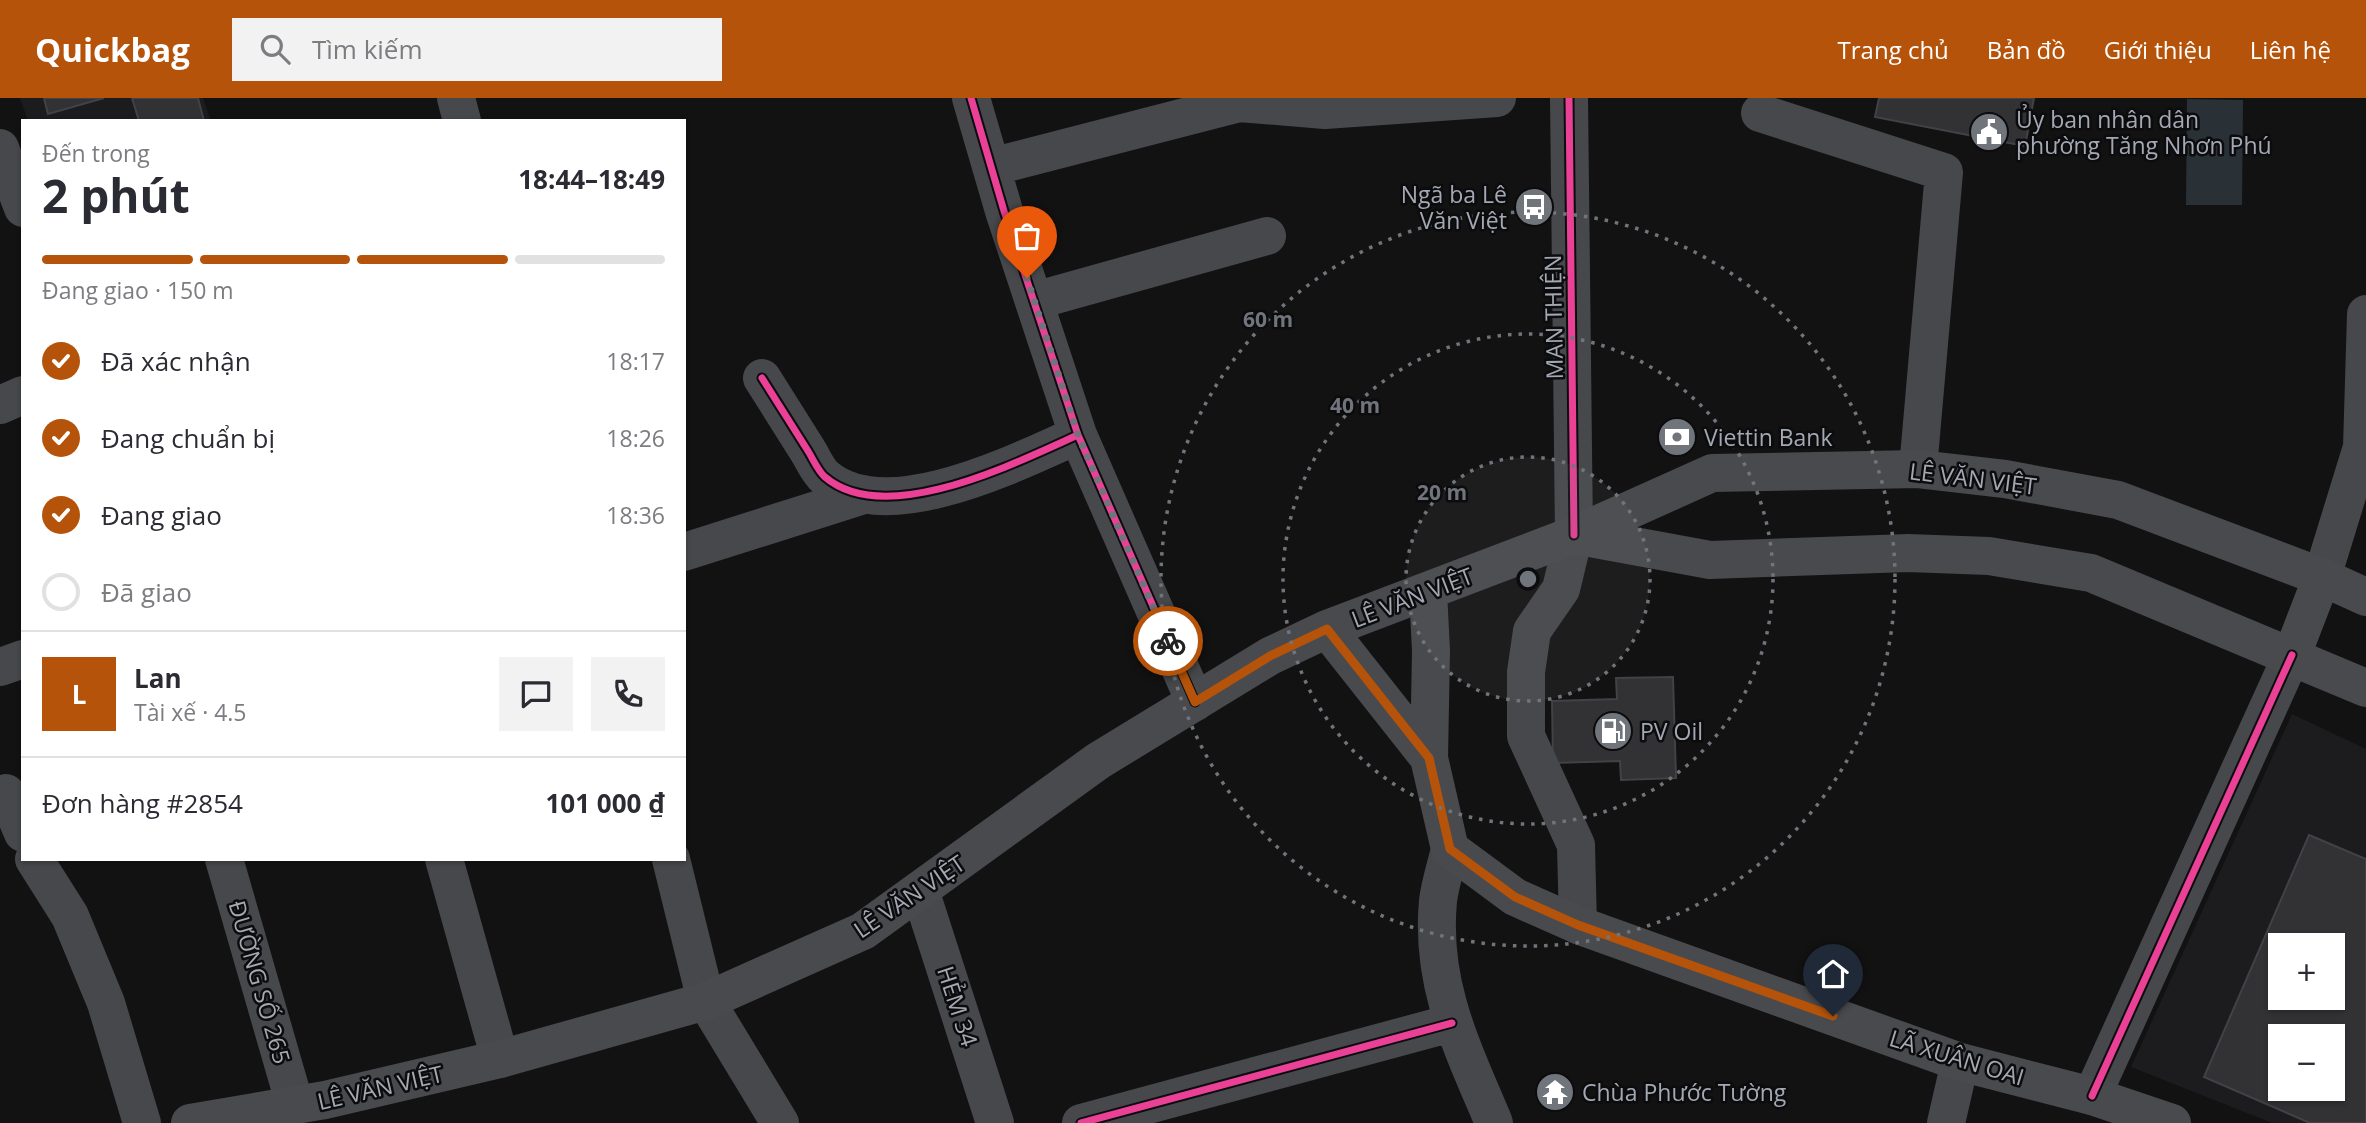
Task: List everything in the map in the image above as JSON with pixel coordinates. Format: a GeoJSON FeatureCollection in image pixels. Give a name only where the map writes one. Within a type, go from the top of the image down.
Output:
{"type":"FeatureCollection","features":[{"type":"Feature","properties":{"kind":"main road","name":"LÊ VĂN VIỆT"},"geometry":{"type":"LineString","coordinates":[[190,1123],[317,1110],[706,1001],[863,931],[1098,761],[1270,656],[1327,629],[1574,536],[1712,473],[1918,468],[2005,479],[2118,500],[2366,597]]}},
{"type":"Feature","properties":{"kind":"main road"},"geometry":{"type":"LineString","coordinates":[[1574,536],[1710,560],[1908,553],[2002,558],[2091,573],[2366,688]]}},
{"type":"Feature","properties":{"kind":"main road"},"geometry":{"type":"LineString","coordinates":[[2292,655],[2322,578]]}},
{"type":"Feature","properties":{"kind":"main road"},"geometry":{"type":"LineString","coordinates":[[1428,591],[1431,650],[1429,758],[1450,849]]}},
{"type":"Feature","properties":{"kind":"main road"},"geometry":{"type":"LineString","coordinates":[[1327,629],[1429,758]]}},
{"type":"Feature","properties":{"kind":"main road","name":"LÃ XUÂN OAI"},"geometry":{"type":"LineString","coordinates":[[1450,849],[1515,897],[1578,925],[1960,1062],[2092,1096],[2155,1120]]}},
{"type":"Feature","properties":{"kind":"street"},"geometry":{"type":"LineString","coordinates":[[456,98],[461,119]]}},
{"type":"Feature","properties":{"kind":"street"},"geometry":{"type":"LineString","coordinates":[[971,98],[1078,435],[1195,702]]}},
{"type":"Feature","properties":{"kind":"street"},"geometry":{"type":"LineString","coordinates":[[991,167],[1239,103],[1325,110],[1497,98]]}},
{"type":"Feature","properties":{"kind":"street","name":"MAN THIỆN"},"geometry":{"type":"LineString","coordinates":[[1569,98],[1574,536],[1561,589],[1532,631],[1526,672],[1526,736],[1576,845],[1578,925]]}},
{"type":"Feature","properties":{"kind":"street"},"geometry":{"type":"LineString","coordinates":[[1760,113],[1944,172],[1918,468]]}},
{"type":"Feature","properties":{"kind":"street"},"geometry":{"type":"LineString","coordinates":[[0,148],[21,203]]}},
{"type":"Feature","properties":{"kind":"street"},"geometry":{"type":"LineString","coordinates":[[1034,301],[1267,236]]}},
{"type":"Feature","properties":{"kind":"street"},"geometry":{"type":"LineString","coordinates":[[2322,578],[2362,447],[2366,314]]}},
{"type":"Feature","properties":{"kind":"street"},"geometry":{"type":"LineString","coordinates":[[762,378],[824,477],[864,495]]}},
{"type":"Feature","properties":{"kind":"street"},"geometry":{"type":"LineString","coordinates":[[0,405],[21,396]]}},
{"type":"Feature","properties":{"kind":"street"},"geometry":{"type":"LineString","coordinates":[[686,551],[864,495],[913,495],[984,477],[1078,435]]}},
{"type":"Feature","properties":{"kind":"street"},"geometry":{"type":"LineString","coordinates":[[2092,1096],[2292,655]]}},
{"type":"Feature","properties":{"kind":"street"},"geometry":{"type":"LineString","coordinates":[[0,667],[21,660]]}},
{"type":"Feature","properties":{"kind":"street"},"geometry":{"type":"LineString","coordinates":[[0,795],[6,793],[21,828]]}},
{"type":"Feature","properties":{"kind":"street"},"geometry":{"type":"LineString","coordinates":[[1450,849],[1438,900],[1437,954],[1452,1023],[1494,1123]]}},
{"type":"Feature","properties":{"kind":"street"},"geometry":{"type":"LineString","coordinates":[[35,861],[70,916],[106,1003],[142,1123]]}},
{"type":"Feature","properties":{"kind":"street","name":"ĐƯỜNG SỐ 265"},"geometry":{"type":"LineString","coordinates":[[225,861],[317,1110]]}},
{"type":"Feature","properties":{"kind":"street"},"geometry":{"type":"LineString","coordinates":[[445,861],[500,1059]]}},
{"type":"Feature","properties":{"kind":"street"},"geometry":{"type":"LineString","coordinates":[[671,861],[706,1001],[780,1123]]}},
{"type":"Feature","properties":{"kind":"street","name":"HẺM 34"},"geometry":{"type":"LineString","coordinates":[[920,890],[995,1123]]}},
{"type":"Feature","properties":{"kind":"street"},"geometry":{"type":"LineString","coordinates":[[1082,1123],[1452,1023]]}},
{"type":"Feature","properties":{"kind":"street"},"geometry":{"type":"LineString","coordinates":[[1947,1123],[1960,1062]]}},
{"type":"Feature","properties":{"kind":"shaded area"},"geometry":{"type":"Polygon","coordinates":[[[20,98],[203,98],[210,119],[27,119],[20,98]]]}},
{"type":"Feature","properties":{"kind":"shaded area"},"geometry":{"type":"Polygon","coordinates":[[[2187,99],[2243,100],[2242,205],[2186,205],[2187,99]]]}},
{"type":"Feature","properties":{"kind":"shaded area"},"geometry":{"type":"Polygon","coordinates":[[[2292,714],[2366,749],[2366,1123],[2272,1123],[2131,1067],[2292,714]]]}},
{"type":"Feature","properties":{"kind":"building"},"geometry":{"type":"Polygon","coordinates":[[[44,98],[104,98],[48,114],[44,98]]]}},
{"type":"Feature","properties":{"kind":"building"},"geometry":{"type":"Polygon","coordinates":[[[132,98],[198,98],[203,119],[138,119],[132,98]]]}},
{"type":"Feature","properties":{"kind":"building","name":"Ủy ban nhân dân phường Tăng Nhơn Phú"},"geometry":{"type":"Polygon","coordinates":[[[1879,98],[2034,98],[2025,146],[1875,117],[1879,98]]]}},
{"type":"Feature","properties":{"kind":"building","name":"PV Oil"},"geometry":{"type":"Polygon","coordinates":[[[1673,677],[1676,778],[1621,780],[1620,761],[1553,763],[1552,701],[1617,699],[1616,678],[1673,677]]]}},
{"type":"Feature","properties":{"kind":"building"},"geometry":{"type":"Polygon","coordinates":[[[2309,835],[2366,859],[2366,1123],[2310,1123],[2204,1077],[2309,835]]]}},
{"type":"Feature","properties":{"kind":"cycle path"},"geometry":{"type":"LineString","coordinates":[[971,98],[1004,211],[1078,435],[1195,702]]}},
{"type":"Feature","properties":{"kind":"cycle path"},"geometry":{"type":"LineString","coordinates":[[1569,98],[1574,535]]}},
{"type":"Feature","properties":{"kind":"cycle path"},"geometry":{"type":"LineString","coordinates":[[762,378],[820,472],[851,491],[882,496],[916,494],[951,486],[987,474],[1078,435]]}},
{"type":"Feature","properties":{"kind":"cycle path"},"geometry":{"type":"LineString","coordinates":[[2092,1096],[2292,655]]}},
{"type":"Feature","properties":{"kind":"cycle path"},"geometry":{"type":"LineString","coordinates":[[1081,1123],[1452,1023]]}},
{"type":"Feature","properties":{"kind":"way so far"},"geometry":{"type":"LineString","coordinates":[[1027,278],[1078,435],[1168,641]]}},
{"type":"Feature","properties":{"kind":"place","name":"Ủy ban nhân dân phường Tăng Nhơn Phú"},"geometry":{"type":"Point","coordinates":[1989,132]}},
{"type":"Feature","properties":{"kind":"place","name":"Ngã ba Lê Văn Việt"},"geometry":{"type":"Point","coordinates":[1534,207]}},
{"type":"Feature","properties":{"kind":"place","name":"Viettin Bank"},"geometry":{"type":"Point","coordinates":[1677,437]}},
{"type":"Feature","properties":{"kind":"place","name":"PV Oil"},"geometry":{"type":"Point","coordinates":[1613,731]}},
{"type":"Feature","properties":{"kind":"place","name":"Chùa Phước Tường"},"geometry":{"type":"Point","coordinates":[1555,1092]}},
{"type":"Feature","properties":{"kind":"route"},"geometry":{"type":"LineString","coordinates":[[1168,641],[1195,702],[1270,656],[1327,629],[1429,758],[1450,849],[1515,897],[1578,925],[1833,1016]]}}]}
